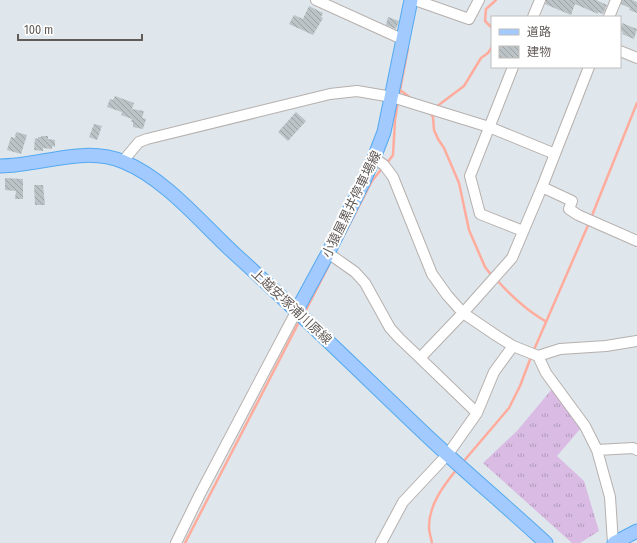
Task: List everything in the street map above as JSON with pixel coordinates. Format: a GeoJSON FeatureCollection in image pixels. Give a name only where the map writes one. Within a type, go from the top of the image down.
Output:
{"type":"FeatureCollection","features":[{"type":"Feature","properties":{"kind":"main road","name":"小猿屋黒井停車場線"},"geometry":{"type":"LineString","coordinates":[[297,310],[328,253],[363,183],[384,132],[411,0]]}},
{"type":"Feature","properties":{"kind":"main road","name":"上越安塚浦川原線"},"geometry":{"type":"LineString","coordinates":[[0,166],[16,166],[72,156],[92,155],[123,161],[147,174],[162,185],[297,310],[448,454],[546,543]]}},
{"type":"Feature","properties":{"kind":"main road"},"geometry":{"type":"LineString","coordinates":[[615,543],[637,531]]}},
{"type":"Feature","properties":{"kind":"street"},"geometry":{"type":"LineString","coordinates":[[316,0],[402,39]]}},
{"type":"Feature","properties":{"kind":"street"},"geometry":{"type":"LineString","coordinates":[[415,0],[469,19],[479,0]]}},
{"type":"Feature","properties":{"kind":"street"},"geometry":{"type":"LineString","coordinates":[[533,16],[540,0]]}},
{"type":"Feature","properties":{"kind":"street"},"geometry":{"type":"LineString","coordinates":[[609,16],[616,0]]}},
{"type":"Feature","properties":{"kind":"street"},"geometry":{"type":"LineString","coordinates":[[621,51],[637,58]]}},
{"type":"Feature","properties":{"kind":"street"},"geometry":{"type":"LineString","coordinates":[[513,68],[470,176],[480,214],[523,231]]}},
{"type":"Feature","properties":{"kind":"street"},"geometry":{"type":"LineString","coordinates":[[420,358],[512,258],[542,187],[589,68]]}},
{"type":"Feature","properties":{"kind":"street"},"geometry":{"type":"LineString","coordinates":[[123,161],[139,142],[147,139],[330,94],[357,91],[392,97],[489,127],[555,154]]}},
{"type":"Feature","properties":{"kind":"street"},"geometry":{"type":"LineString","coordinates":[[374,158],[384,165],[393,177],[432,274],[447,296],[463,313],[513,346],[538,356],[560,349],[606,346],[637,341]]}},
{"type":"Feature","properties":{"kind":"street"},"geometry":{"type":"LineString","coordinates":[[542,187],[572,201],[569,210],[637,241]]}},
{"type":"Feature","properties":{"kind":"street"},"geometry":{"type":"LineString","coordinates":[[328,253],[355,272],[365,283],[390,328],[477,413]]}},
{"type":"Feature","properties":{"kind":"street"},"geometry":{"type":"LineString","coordinates":[[176,543],[200,494],[297,310]]}},
{"type":"Feature","properties":{"kind":"street"},"geometry":{"type":"LineString","coordinates":[[381,543],[403,502],[448,454],[477,413],[494,372],[513,346]]}},
{"type":"Feature","properties":{"kind":"street"},"geometry":{"type":"LineString","coordinates":[[538,356],[546,373],[586,426],[597,450],[610,497],[615,543]]}},
{"type":"Feature","properties":{"kind":"street"},"geometry":{"type":"LineString","coordinates":[[597,450],[633,448],[637,450]]}},
{"type":"Feature","properties":{"kind":"green space"},"geometry":{"type":"Polygon","coordinates":[[[552,389],[581,428],[557,456],[584,481],[599,531],[580,543],[572,543],[483,463],[517,431],[552,389]]]}},
{"type":"Feature","properties":{"kind":"building"},"geometry":{"type":"Polygon","coordinates":[[[546,0],[596,0],[607,5],[603,14],[598,12],[598,14],[575,4],[571,15],[545,4],[546,0]]]}},
{"type":"Feature","properties":{"kind":"building"},"geometry":{"type":"Polygon","coordinates":[[[622,0],[632,0],[637,2],[637,13],[629,10],[630,8],[621,4],[622,0]]]}},
{"type":"Feature","properties":{"kind":"building"},"geometry":{"type":"Polygon","coordinates":[[[309,6],[323,13],[321,17],[323,18],[313,35],[289,24],[294,15],[303,19],[309,6]]]}},
{"type":"Feature","properties":{"kind":"building"},"geometry":{"type":"Polygon","coordinates":[[[388,17],[399,21],[396,29],[386,25],[388,17]]]}},
{"type":"Feature","properties":{"kind":"building"},"geometry":{"type":"Polygon","coordinates":[[[622,23],[637,29],[634,39],[622,34],[623,32],[621,31],[622,23]]]}},
{"type":"Feature","properties":{"kind":"building"},"geometry":{"type":"Polygon","coordinates":[[[115,96],[134,103],[132,109],[144,111],[142,118],[146,119],[143,129],[133,127],[133,122],[131,122],[132,119],[121,115],[122,112],[107,107],[110,99],[113,100],[115,96]]]}},
{"type":"Feature","properties":{"kind":"building"},"geometry":{"type":"Polygon","coordinates":[[[296,112],[306,121],[288,141],[278,132],[296,112]]]}},
{"type":"Feature","properties":{"kind":"building"},"geometry":{"type":"Polygon","coordinates":[[[94,124],[102,126],[97,140],[89,137],[94,124]]]}},
{"type":"Feature","properties":{"kind":"building"},"geometry":{"type":"Polygon","coordinates":[[[16,132],[27,135],[21,154],[7,150],[11,137],[15,138],[16,132]]]}},
{"type":"Feature","properties":{"kind":"building"},"geometry":{"type":"Polygon","coordinates":[[[48,136],[48,139],[55,140],[55,147],[52,146],[52,149],[43,148],[43,151],[34,150],[35,138],[38,139],[38,137],[48,136]]]}},
{"type":"Feature","properties":{"kind":"building"},"geometry":{"type":"Polygon","coordinates":[[[5,178],[23,179],[23,199],[15,199],[16,191],[5,190],[5,178]]]}},
{"type":"Feature","properties":{"kind":"building"},"geometry":{"type":"Polygon","coordinates":[[[34,185],[43,185],[45,205],[35,205],[34,185]]]}},
{"type":"Feature","properties":{"kind":"waterway"},"geometry":{"type":"LineString","coordinates":[[491,27],[485,21],[486,9],[496,0]]}},
{"type":"Feature","properties":{"kind":"waterway"},"geometry":{"type":"LineString","coordinates":[[399,96],[408,48]]}},
{"type":"Feature","properties":{"kind":"waterway"},"geometry":{"type":"LineString","coordinates":[[436,107],[464,86],[481,58],[491,48]]}},
{"type":"Feature","properties":{"kind":"waterway"},"geometry":{"type":"LineString","coordinates":[[400,90],[412,99]]}},
{"type":"Feature","properties":{"kind":"waterway"},"geometry":{"type":"LineString","coordinates":[[387,163],[393,155],[395,120],[398,101]]}},
{"type":"Feature","properties":{"kind":"waterway"},"geometry":{"type":"LineString","coordinates":[[591,218],[637,103]]}},
{"type":"Feature","properties":{"kind":"waterway"},"geometry":{"type":"LineString","coordinates":[[430,113],[433,117],[434,130],[444,148],[459,183],[469,230],[485,267],[492,276]]}},
{"type":"Feature","properties":{"kind":"waterway"},"geometry":{"type":"LineString","coordinates":[[342,239],[372,181],[383,167]]}},
{"type":"Feature","properties":{"kind":"waterway"},"geometry":{"type":"LineString","coordinates":[[533,352],[589,223]]}},
{"type":"Feature","properties":{"kind":"waterway"},"geometry":{"type":"LineString","coordinates":[[304,314],[329,265]]}},
{"type":"Feature","properties":{"kind":"waterway"},"geometry":{"type":"LineString","coordinates":[[496,279],[519,302],[545,321]]}},
{"type":"Feature","properties":{"kind":"waterway"},"geometry":{"type":"LineString","coordinates":[[185,543],[300,320]]}},
{"type":"Feature","properties":{"kind":"waterway"},"geometry":{"type":"LineString","coordinates":[[463,462],[509,408],[520,386],[531,357]]}},
{"type":"Feature","properties":{"kind":"waterway"},"geometry":{"type":"LineString","coordinates":[[432,543],[429,527],[431,511],[442,489],[457,469]]}}]}
